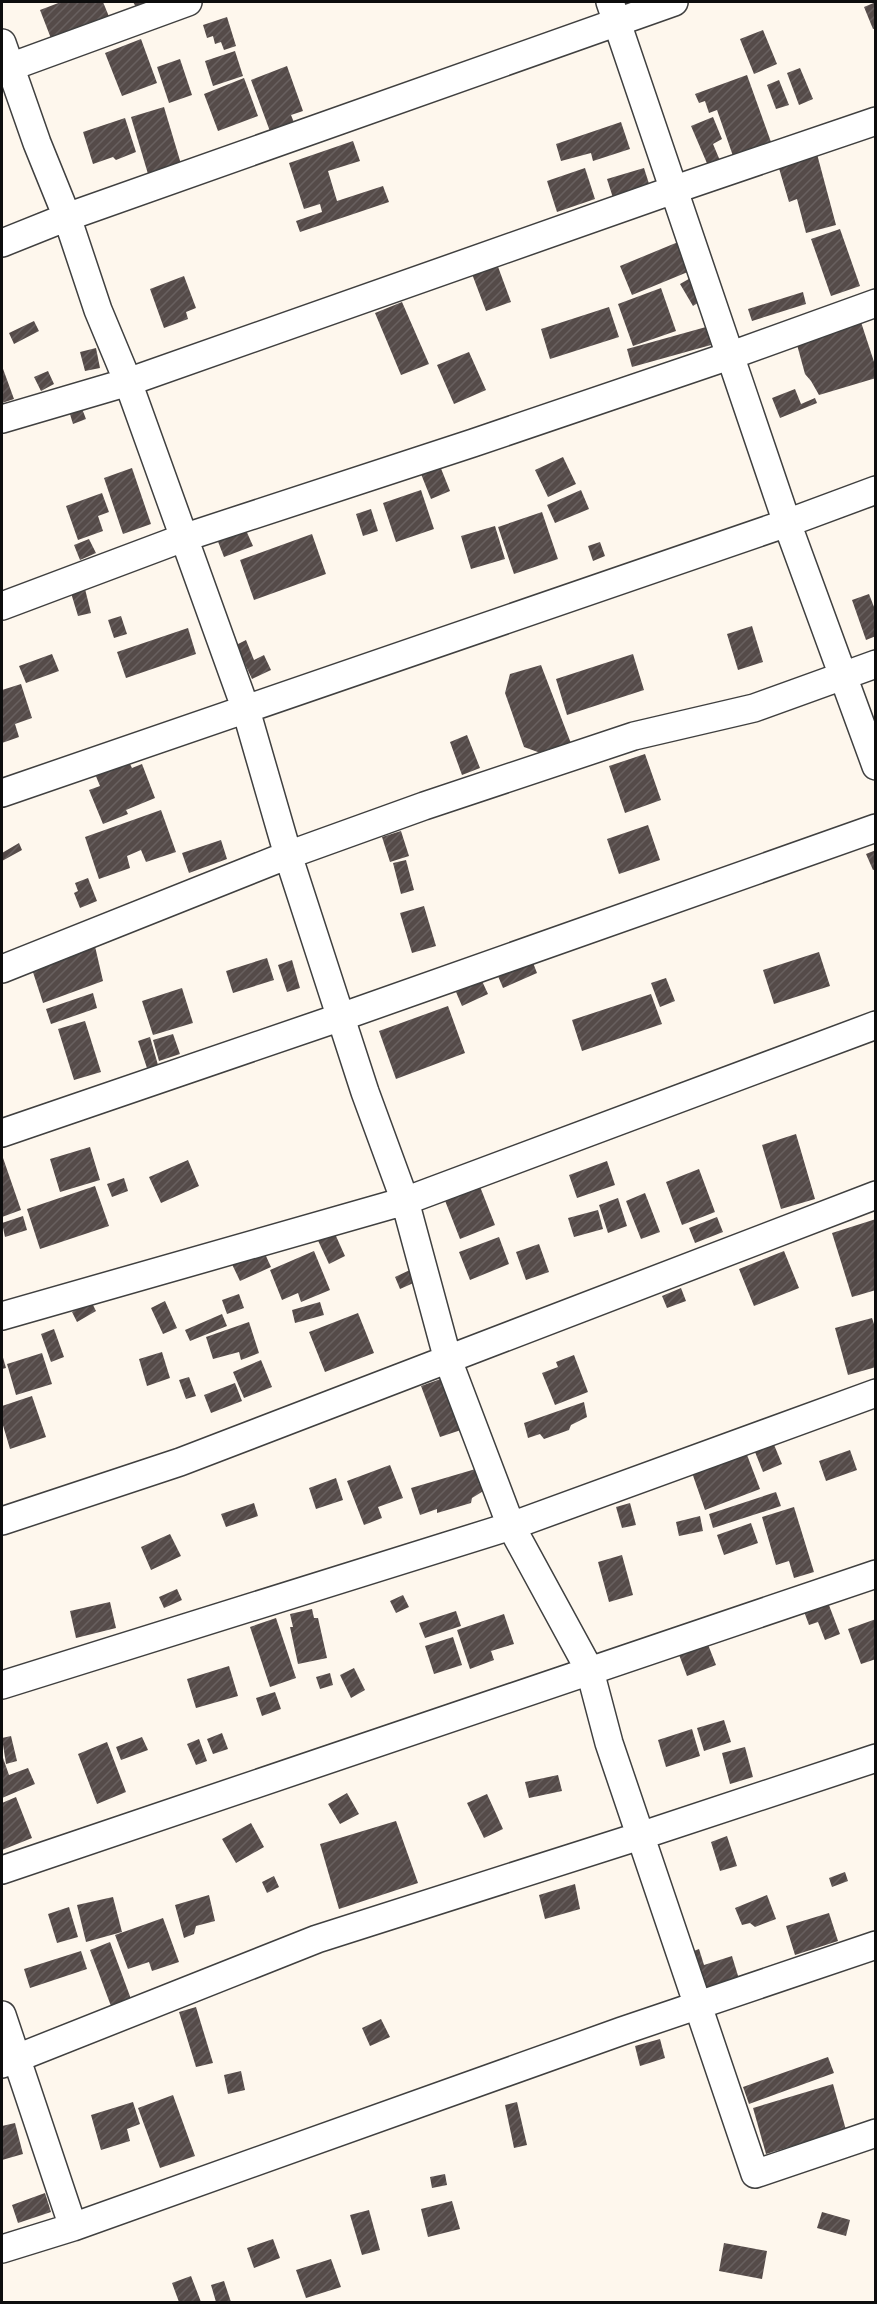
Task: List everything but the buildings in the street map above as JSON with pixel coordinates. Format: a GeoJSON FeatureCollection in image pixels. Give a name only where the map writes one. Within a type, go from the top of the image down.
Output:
{"type":"FeatureCollection","features":[{"type":"Feature","properties":{"kind":"street"},"geometry":{"type":"LineString","coordinates":[[188,2],[4,60],[67,218],[98,310],[128,382],[246,710],[288,855],[365,1092],[405,1201],[448,1359],[511,1526],[590,1671],[609,1743],[755,2174],[876,2133]]}},
{"type":"Feature","properties":{"kind":"street"},"geometry":{"type":"LineString","coordinates":[[2,243],[613,11],[674,2]]}},
{"type":"Feature","properties":{"kind":"street"},"geometry":{"type":"LineString","coordinates":[[613,11],[787,523],[876,766]]}},
{"type":"Feature","properties":{"kind":"street"},"geometry":{"type":"LineString","coordinates":[[2,419],[128,382],[876,121]]}},
{"type":"Feature","properties":{"kind":"street"},"geometry":{"type":"LineString","coordinates":[[2,606],[183,538],[473,443],[729,356],[876,303]]}},
{"type":"Feature","properties":{"kind":"street"},"geometry":{"type":"LineString","coordinates":[[2,794],[787,523],[876,490]]}},
{"type":"Feature","properties":{"kind":"street"},"geometry":{"type":"LineString","coordinates":[[2,969],[288,855],[424,806],[634,736],[754,708],[876,664]]}},
{"type":"Feature","properties":{"kind":"street"},"geometry":{"type":"LineString","coordinates":[[2,1133],[341,1017],[876,828]]}},
{"type":"Feature","properties":{"kind":"street"},"geometry":{"type":"LineString","coordinates":[[2,1316],[405,1201],[876,1025]]}},
{"type":"Feature","properties":{"kind":"street"},"geometry":{"type":"LineString","coordinates":[[2,1521],[180,1462],[876,1195]]}},
{"type":"Feature","properties":{"kind":"street"},"geometry":{"type":"LineString","coordinates":[[2,1685],[511,1526],[876,1393]]}},
{"type":"Feature","properties":{"kind":"street"},"geometry":{"type":"LineString","coordinates":[[2,1870],[876,1574]]}},
{"type":"Feature","properties":{"kind":"street"},"geometry":{"type":"LineString","coordinates":[[8,2062],[317,1939],[876,1758]]}},
{"type":"Feature","properties":{"kind":"street"},"geometry":{"type":"LineString","coordinates":[[2,2249],[73,2227],[876,1945]]}},
{"type":"Feature","properties":{"kind":"street"},"geometry":{"type":"LineString","coordinates":[[2,2015],[8,2062],[73,2227]]}}]}
